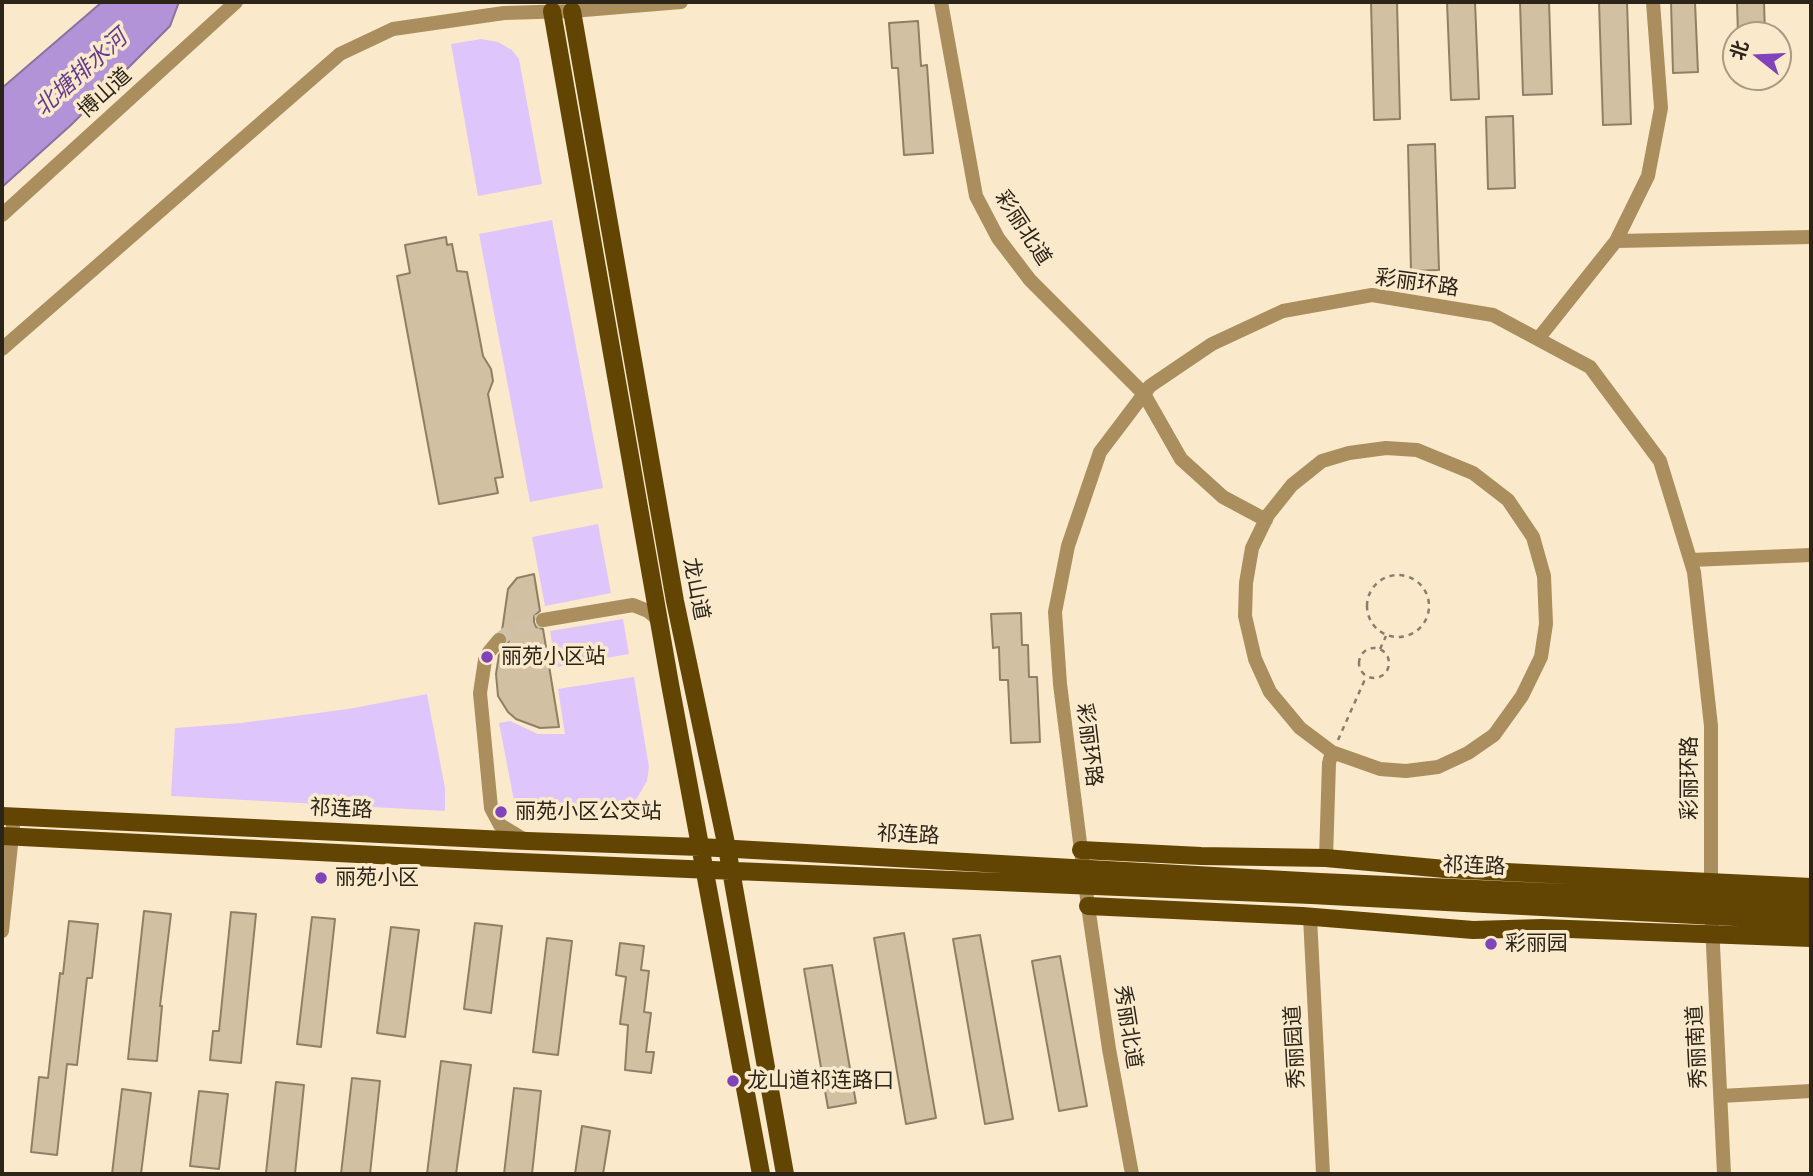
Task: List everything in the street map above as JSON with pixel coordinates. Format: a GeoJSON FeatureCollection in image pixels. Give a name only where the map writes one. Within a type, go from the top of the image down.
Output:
{"type":"FeatureCollection","features":[{"type":"Feature","properties":{"kind":"main road","name":"龙山道"},"geometry":{"type":"LineString","coordinates":[[552,11],[659,620],[761,1174]]}},
{"type":"Feature","properties":{"kind":"main road","name":"龙山道"},"geometry":{"type":"LineString","coordinates":[[572,11],[675,601],[727,848],[785,1174]]}},
{"type":"Feature","properties":{"kind":"main road","name":"祁连路"},"geometry":{"type":"LineString","coordinates":[[7,816],[527,841],[1082,858],[1320,882],[1711,890],[1811,904]]}},
{"type":"Feature","properties":{"kind":"main road","name":"祁连路"},"geometry":{"type":"LineString","coordinates":[[7,836],[496,862],[1311,895],[1712,926],[1811,922]]}},
{"type":"Feature","properties":{"kind":"main road"},"geometry":{"type":"LineString","coordinates":[[1082,858],[1326,858],[1711,890],[1811,887]]}},
{"type":"Feature","properties":{"kind":"main road"},"geometry":{"type":"LineString","coordinates":[[1088,906],[1310,917],[1473,930],[1712,926],[1811,938]]}},
{"type":"Feature","properties":{"kind":"street","name":"博山道"},"geometry":{"type":"LineString","coordinates":[[2,215],[236,2]]}},
{"type":"Feature","properties":{"kind":"street"},"geometry":{"type":"LineString","coordinates":[[2,349],[340,54],[393,29],[504,13],[572,11],[681,2]]}},
{"type":"Feature","properties":{"kind":"street","name":"彩丽北道"},"geometry":{"type":"LineString","coordinates":[[941,2],[976,196],[998,238],[1030,279],[1144,394],[1181,459],[1223,497],[1266,520]]}},
{"type":"Feature","properties":{"kind":"street"},"geometry":{"type":"LineString","coordinates":[[1538,340],[1616,241],[1648,176],[1661,108],[1653,2]]}},
{"type":"Feature","properties":{"kind":"street"},"geometry":{"type":"LineString","coordinates":[[1616,241],[1811,237]]}},
{"type":"Feature","properties":{"kind":"street","name":"彩丽环路"},"geometry":{"type":"LineString","coordinates":[[1086,886],[1060,684],[1055,612],[1068,546],[1100,452],[1150,386],[1212,344],[1283,311],[1372,295],[1493,315],[1590,367],[1660,461],[1694,572],[1711,726],[1712,926]]}},
{"type":"Feature","properties":{"kind":"street"},"geometry":{"type":"LineString","coordinates":[[1386,448],[1416,450],[1472,473],[1508,500],[1533,537],[1544,576],[1546,624],[1541,657],[1522,696],[1494,735],[1468,753],[1438,767],[1406,771],[1380,769],[1332,752],[1292,719],[1270,692],[1255,659],[1245,616],[1246,583],[1252,548],[1266,520],[1292,485],[1322,461],[1349,453],[1386,448]]}},
{"type":"Feature","properties":{"kind":"street"},"geometry":{"type":"LineString","coordinates":[[1691,560],[1811,555]]}},
{"type":"Feature","properties":{"kind":"street"},"geometry":{"type":"LineString","coordinates":[[543,620],[612,607],[633,606],[648,611],[659,620]]}},
{"type":"Feature","properties":{"kind":"street"},"geometry":{"type":"LineString","coordinates":[[499,640],[485,660],[480,694],[491,808],[500,825],[527,841]]}},
{"type":"Feature","properties":{"kind":"street"},"geometry":{"type":"LineString","coordinates":[[1326,858],[1329,763],[1332,752]]}},
{"type":"Feature","properties":{"kind":"street"},"geometry":{"type":"LineString","coordinates":[[2,931],[7,816]]}},
{"type":"Feature","properties":{"kind":"street"},"geometry":{"type":"LineString","coordinates":[[2,868],[7,836]]}},
{"type":"Feature","properties":{"kind":"street","name":"秀丽北道"},"geometry":{"type":"LineString","coordinates":[[1086,886],[1109,1049],[1132,1174]]}},
{"type":"Feature","properties":{"kind":"street","name":"秀丽园道"},"geometry":{"type":"LineString","coordinates":[[1310,917],[1323,1174]]}},
{"type":"Feature","properties":{"kind":"street","name":"秀丽南道"},"geometry":{"type":"LineString","coordinates":[[1712,926],[1724,1174]]}},
{"type":"Feature","properties":{"kind":"street"},"geometry":{"type":"LineString","coordinates":[[1721,1096],[1811,1091]]}},
{"type":"Feature","properties":{"kind":"path"},"geometry":{"type":"LineString","coordinates":[[1406,576],[1423,587],[1429,606],[1427,616],[1415,632],[1406,636],[1386,635],[1370,622],[1367,601],[1370,591],[1377,582],[1386,577],[1406,576]]}},
{"type":"Feature","properties":{"kind":"path"},"geometry":{"type":"LineString","coordinates":[[1380,649],[1386,635]]}},
{"type":"Feature","properties":{"kind":"path"},"geometry":{"type":"LineString","coordinates":[[1370,648],[1380,649],[1388,656],[1388,671],[1376,679],[1366,677],[1358,664],[1361,654],[1370,648]]}},
{"type":"Feature","properties":{"kind":"path"},"geometry":{"type":"LineString","coordinates":[[1332,752],[1366,677]]}},
{"type":"Feature","properties":{"kind":"shaded area"},"geometry":{"type":"Polygon","coordinates":[[[481,39],[498,42],[512,50],[519,59],[542,184],[478,196],[451,44],[481,39]]]}},
{"type":"Feature","properties":{"kind":"shaded area"},"geometry":{"type":"Polygon","coordinates":[[[552,220],[603,488],[530,502],[479,234],[552,220]]]}},
{"type":"Feature","properties":{"kind":"shaded area"},"geometry":{"type":"Polygon","coordinates":[[[598,524],[611,593],[545,606],[532,537],[598,524]]]}},
{"type":"Feature","properties":{"kind":"shaded area"},"geometry":{"type":"Polygon","coordinates":[[[623,619],[629,654],[556,667],[550,631],[623,619]]]}},
{"type":"Feature","properties":{"kind":"shaded area"},"geometry":{"type":"Polygon","coordinates":[[[634,677],[649,767],[647,781],[637,798],[628,805],[605,812],[520,810],[515,806],[499,723],[510,721],[538,734],[565,734],[558,689],[634,677]]]}},
{"type":"Feature","properties":{"kind":"shaded area"},"geometry":{"type":"Polygon","coordinates":[[[427,694],[445,788],[445,811],[171,796],[175,728],[241,723],[348,709],[427,694]]]}},
{"type":"Feature","properties":{"kind":"water","name":"北塘排水河"},"geometry":{"type":"Polygon","coordinates":[[[102,2],[179,2],[170,26],[71,125],[2,187],[2,88],[102,2]]]}},
{"type":"Feature","properties":{"kind":"building"},"geometry":{"type":"Polygon","coordinates":[[[1371,2],[1397,2],[1400,119],[1374,120],[1371,2]]]}},
{"type":"Feature","properties":{"kind":"building"},"geometry":{"type":"Polygon","coordinates":[[[1447,2],[1475,2],[1479,99],[1451,100],[1447,2]]]}},
{"type":"Feature","properties":{"kind":"building"},"geometry":{"type":"Polygon","coordinates":[[[1520,2],[1549,2],[1552,94],[1523,95],[1520,2]]]}},
{"type":"Feature","properties":{"kind":"building"},"geometry":{"type":"Polygon","coordinates":[[[1599,2],[1627,2],[1631,124],[1603,125],[1599,2]]]}},
{"type":"Feature","properties":{"kind":"building"},"geometry":{"type":"Polygon","coordinates":[[[1671,2],[1695,2],[1698,72],[1673,73],[1671,2]]]}},
{"type":"Feature","properties":{"kind":"building"},"geometry":{"type":"Polygon","coordinates":[[[1737,2],[1764,2],[1765,21],[1738,21],[1737,2]]]}},
{"type":"Feature","properties":{"kind":"building"},"geometry":{"type":"Polygon","coordinates":[[[918,21],[921,66],[927,65],[933,153],[904,155],[898,68],[892,68],[889,23],[918,21]]]}},
{"type":"Feature","properties":{"kind":"building"},"geometry":{"type":"Polygon","coordinates":[[[1513,116],[1515,188],[1488,189],[1486,117],[1513,116]]]}},
{"type":"Feature","properties":{"kind":"building"},"geometry":{"type":"Polygon","coordinates":[[[1435,144],[1439,270],[1411,271],[1408,145],[1435,144]]]}},
{"type":"Feature","properties":{"kind":"building"},"geometry":{"type":"Polygon","coordinates":[[[446,237],[447,245],[452,244],[457,271],[467,272],[483,356],[491,369],[493,381],[488,394],[503,477],[495,478],[498,493],[439,504],[397,276],[410,273],[405,245],[446,237]]]}},
{"type":"Feature","properties":{"kind":"building"},"geometry":{"type":"Polygon","coordinates":[[[534,574],[540,611],[534,616],[534,622],[536,627],[543,629],[559,727],[540,728],[516,719],[498,696],[496,674],[499,655],[509,641],[502,631],[508,589],[517,578],[534,574]]]}},
{"type":"Feature","properties":{"kind":"building"},"geometry":{"type":"Polygon","coordinates":[[[1021,613],[1022,645],[1028,645],[1029,677],[1037,677],[1040,742],[1011,743],[1008,680],[1000,680],[999,647],[993,648],[991,614],[1021,613]]]}},
{"type":"Feature","properties":{"kind":"building"},"geometry":{"type":"Polygon","coordinates":[[[144,911],[171,914],[160,1006],[157,1061],[128,1059],[144,911]]]}},
{"type":"Feature","properties":{"kind":"building"},"geometry":{"type":"Polygon","coordinates":[[[231,912],[256,914],[241,1063],[210,1060],[213,1031],[219,1031],[231,912]]]}},
{"type":"Feature","properties":{"kind":"building"},"geometry":{"type":"Polygon","coordinates":[[[312,917],[335,919],[321,1047],[297,1044],[312,917]]]}},
{"type":"Feature","properties":{"kind":"building"},"geometry":{"type":"Polygon","coordinates":[[[69,921],[98,924],[92,978],[87,978],[77,1065],[67,1064],[57,1155],[31,1152],[39,1077],[48,1078],[69,921]]]}},
{"type":"Feature","properties":{"kind":"building"},"geometry":{"type":"Polygon","coordinates":[[[475,923],[502,926],[491,1013],[464,1009],[475,923]]]}},
{"type":"Feature","properties":{"kind":"building"},"geometry":{"type":"Polygon","coordinates":[[[391,927],[419,930],[405,1037],[377,1033],[391,927]]]}},
{"type":"Feature","properties":{"kind":"building"},"geometry":{"type":"Polygon","coordinates":[[[904,933],[936,1118],[906,1124],[874,938],[904,933]]]}},
{"type":"Feature","properties":{"kind":"building"},"geometry":{"type":"Polygon","coordinates":[[[980,935],[1013,1119],[985,1124],[953,939],[980,935]]]}},
{"type":"Feature","properties":{"kind":"building"},"geometry":{"type":"Polygon","coordinates":[[[547,938],[572,941],[558,1055],[533,1052],[547,938]]]}},
{"type":"Feature","properties":{"kind":"building"},"geometry":{"type":"Polygon","coordinates":[[[620,943],[644,946],[641,970],[649,971],[644,1012],[651,1013],[646,1052],[654,1052],[651,1073],[625,1070],[628,1025],[620,1024],[626,977],[616,975],[620,943]]]}},
{"type":"Feature","properties":{"kind":"building"},"geometry":{"type":"Polygon","coordinates":[[[1060,956],[1087,1106],[1059,1111],[1032,961],[1060,956]]]}},
{"type":"Feature","properties":{"kind":"building"},"geometry":{"type":"Polygon","coordinates":[[[832,965],[856,1103],[828,1108],[804,969],[832,965]]]}},
{"type":"Feature","properties":{"kind":"building"},"geometry":{"type":"Polygon","coordinates":[[[441,1061],[471,1065],[456,1174],[427,1174],[441,1061]]]}},
{"type":"Feature","properties":{"kind":"building"},"geometry":{"type":"Polygon","coordinates":[[[352,1078],[380,1081],[370,1174],[341,1174],[352,1078]]]}},
{"type":"Feature","properties":{"kind":"building"},"geometry":{"type":"Polygon","coordinates":[[[276,1082],[304,1085],[295,1174],[266,1173],[276,1082]]]}},
{"type":"Feature","properties":{"kind":"building"},"geometry":{"type":"Polygon","coordinates":[[[514,1088],[541,1091],[532,1174],[504,1174],[514,1088]]]}},
{"type":"Feature","properties":{"kind":"building"},"geometry":{"type":"Polygon","coordinates":[[[122,1089],[151,1093],[141,1174],[112,1174],[122,1089]]]}},
{"type":"Feature","properties":{"kind":"building"},"geometry":{"type":"Polygon","coordinates":[[[199,1091],[228,1094],[219,1169],[190,1166],[199,1091]]]}},
{"type":"Feature","properties":{"kind":"building"},"geometry":{"type":"Polygon","coordinates":[[[582,1126],[610,1131],[603,1174],[575,1174],[582,1126]]]}},
{"type":"Feature","properties":{"kind":"tunnel"},"geometry":{"type":"LineString","coordinates":[[499,640],[514,628],[543,620]]}},
{"type":"Feature","properties":{"kind":"place","name":"丽苑小区站"},"geometry":{"type":"Point","coordinates":[487,657]}},
{"type":"Feature","properties":{"kind":"place","name":"丽苑小区公交站"},"geometry":{"type":"Point","coordinates":[501,812]}},
{"type":"Feature","properties":{"kind":"place","name":"丽苑小区"},"geometry":{"type":"Point","coordinates":[321,878]}},
{"type":"Feature","properties":{"kind":"place","name":"彩丽园"},"geometry":{"type":"Point","coordinates":[1491,944]}},
{"type":"Feature","properties":{"kind":"place","name":"龙山道祁连路口"},"geometry":{"type":"Point","coordinates":[733,1081]}}]}
